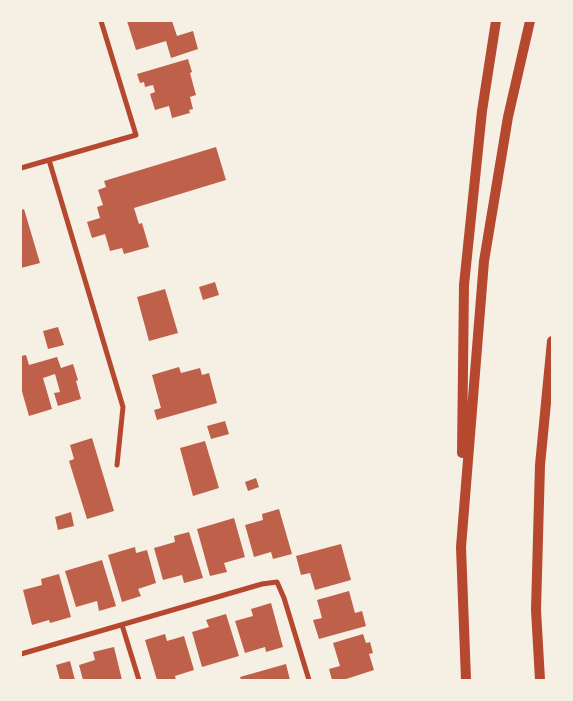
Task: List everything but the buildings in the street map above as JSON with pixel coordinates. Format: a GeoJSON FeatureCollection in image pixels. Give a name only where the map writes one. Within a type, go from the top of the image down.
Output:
{"type":"FeatureCollection","features":[{"type":"Feature","properties":{"kind":"highway"},"geometry":{"type":"LineString","coordinates":[[466,680],[461,547],[464,285],[482,111],[496,21]]}},
{"type":"Feature","properties":{"kind":"highway"},"geometry":{"type":"LineString","coordinates":[[461,547],[484,261],[508,116],[530,21]]}},
{"type":"Feature","properties":{"kind":"highway"},"geometry":{"type":"LineString","coordinates":[[540,680],[536,610],[540,465],[552,341]]}},
{"type":"Feature","properties":{"kind":"street"},"geometry":{"type":"LineString","coordinates":[[21,168],[136,135],[101,21]]}},
{"type":"Feature","properties":{"kind":"street"},"geometry":{"type":"LineString","coordinates":[[49,160],[123,407],[117,465]]}},
{"type":"Feature","properties":{"kind":"street"},"geometry":{"type":"LineString","coordinates":[[21,654],[262,584],[277,582],[284,598],[309,680]]}},
{"type":"Feature","properties":{"kind":"street"},"geometry":{"type":"LineString","coordinates":[[122,625],[139,680]]}}]}
